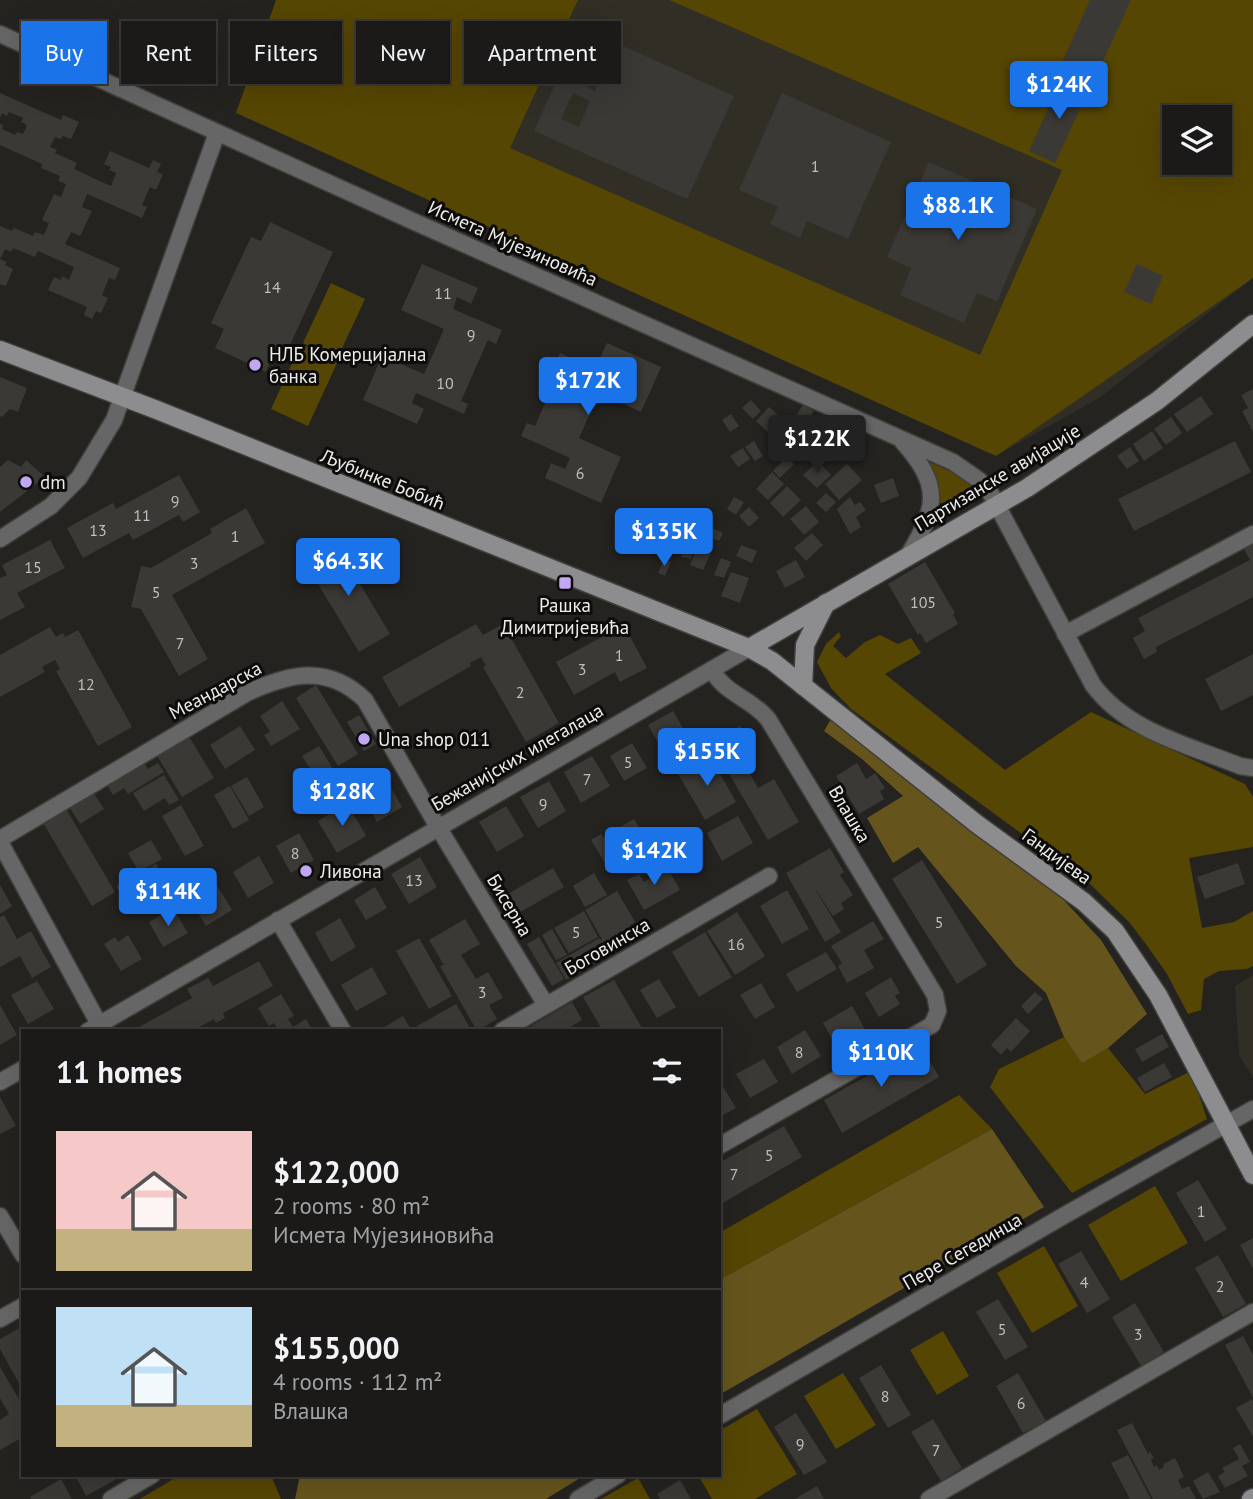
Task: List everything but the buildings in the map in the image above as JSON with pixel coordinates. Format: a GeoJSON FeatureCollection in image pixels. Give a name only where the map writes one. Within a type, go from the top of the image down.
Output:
{"type":"FeatureCollection","features":[{"type":"Feature","properties":{"kind":"main road","name":"Партизанске авијације"},"geometry":{"type":"LineString","coordinates":[[749,648],[998,505],[1157,401],[1253,324]]}},
{"type":"Feature","properties":{"kind":"main road","name":"Љубинке Бобић"},"geometry":{"type":"LineString","coordinates":[[0,350],[749,648]]}},
{"type":"Feature","properties":{"kind":"main road"},"geometry":{"type":"LineString","coordinates":[[803,686],[805,645],[826,603]]}},
{"type":"Feature","properties":{"kind":"main road","name":"Гандијева"},"geometry":{"type":"LineString","coordinates":[[749,648],[772,661],[976,824],[1093,909],[1115,931],[1158,995],[1253,1175]]}},
{"type":"Feature","properties":{"kind":"street","name":"Исмета Мујезиновића"},"geometry":{"type":"LineString","coordinates":[[0,34],[953,462],[986,487],[998,505],[1093,685],[1116,710],[1146,728],[1240,766],[1253,768]]}},
{"type":"Feature","properties":{"kind":"street"},"geometry":{"type":"LineString","coordinates":[[0,539],[51,506],[79,478],[114,420],[217,132]]}},
{"type":"Feature","properties":{"kind":"street"},"geometry":{"type":"LineString","coordinates":[[898,436],[917,458],[928,477],[931,493],[928,520],[909,554]]}},
{"type":"Feature","properties":{"kind":"street"},"geometry":{"type":"LineString","coordinates":[[1065,634],[1253,534]]}},
{"type":"Feature","properties":{"kind":"street","name":"Бежанијских илегалаца"},"geometry":{"type":"LineString","coordinates":[[98,1029],[278,920],[749,648]]}},
{"type":"Feature","properties":{"kind":"street","name":"Влашка"},"geometry":{"type":"LineString","coordinates":[[712,670],[720,684],[755,706],[768,719],[935,995],[938,1011],[932,1025],[721,1145]]}},
{"type":"Feature","properties":{"kind":"street","name":"Меандарска"},"geometry":{"type":"LineString","coordinates":[[0,841],[247,693],[296,676],[320,676],[351,686],[366,700],[438,827]]}},
{"type":"Feature","properties":{"kind":"street","name":"Бисерна"},"geometry":{"type":"LineString","coordinates":[[438,827],[546,1005]]}},
{"type":"Feature","properties":{"kind":"street"},"geometry":{"type":"LineString","coordinates":[[0,841],[98,1029]]}},
{"type":"Feature","properties":{"kind":"street","name":"Боговинска"},"geometry":{"type":"LineString","coordinates":[[505,1029],[769,876]]}},
{"type":"Feature","properties":{"kind":"street"},"geometry":{"type":"LineString","coordinates":[[278,920],[342,1029]]}},
{"type":"Feature","properties":{"kind":"street"},"geometry":{"type":"LineString","coordinates":[[0,1082],[21,1070]]}},
{"type":"Feature","properties":{"kind":"street","name":"Пере Сегединца"},"geometry":{"type":"LineString","coordinates":[[721,1415],[1253,1109]]}},
{"type":"Feature","properties":{"kind":"street"},"geometry":{"type":"LineString","coordinates":[[0,1216],[21,1252]]}},
{"type":"Feature","properties":{"kind":"street"},"geometry":{"type":"LineString","coordinates":[[0,1320],[21,1307]]}},
{"type":"Feature","properties":{"kind":"street"},"geometry":{"type":"LineString","coordinates":[[929,1499],[1253,1312]]}},
{"type":"Feature","properties":{"kind":"street"},"geometry":{"type":"LineString","coordinates":[[111,1499],[149,1477]]}},
{"type":"Feature","properties":{"kind":"street"},"geometry":{"type":"LineString","coordinates":[[578,1499],[615,1477]]}},
{"type":"Feature","properties":{"kind":"shaded area"},"geometry":{"type":"Polygon","coordinates":[[[276,0],[1253,0],[1253,278],[1099,398],[996,456],[236,113],[246,84],[342,84],[342,21],[269,21],[276,0]]]}},
{"type":"Feature","properties":{"kind":"shaded area"},"geometry":{"type":"Polygon","coordinates":[[[276,0],[578,0],[568,21],[464,21],[464,84],[539,84],[510,148],[980,355],[1062,170],[669,0],[1253,0],[1253,278],[996,456],[236,113],[246,84],[342,84],[342,21],[269,21],[276,0]]]}},
{"type":"Feature","properties":{"kind":"shaded area"},"geometry":{"type":"Polygon","coordinates":[[[331,283],[365,299],[337,359],[303,343],[331,283]]]}},
{"type":"Feature","properties":{"kind":"shaded area"},"geometry":{"type":"Polygon","coordinates":[[[301,344],[338,361],[308,426],[271,409],[301,344]]]}},
{"type":"Feature","properties":{"kind":"shaded area"},"geometry":{"type":"Polygon","coordinates":[[[929,462],[961,476],[973,487],[952,503],[937,503],[929,462]]]}},
{"type":"Feature","properties":{"kind":"shaded area"},"geometry":{"type":"Polygon","coordinates":[[[839,632],[841,636],[833,646],[846,658],[865,642],[880,635],[898,644],[911,638],[921,653],[885,674],[1005,770],[1091,712],[1245,784],[1253,797],[1253,847],[1189,858],[1202,928],[1234,922],[1253,911],[1253,966],[1219,971],[1204,979],[1201,1010],[1188,1014],[1167,974],[1130,923],[1088,882],[851,709],[831,688],[817,662],[826,644],[839,632]]]}},
{"type":"Feature","properties":{"kind":"shaded area"},"geometry":{"type":"Polygon","coordinates":[[[831,719],[1059,895],[1101,940],[1147,1014],[1108,1048],[1082,1063],[1064,1037],[1046,993],[1016,966],[918,847],[893,863],[867,818],[903,796],[862,759],[824,731],[831,719]]]}},
{"type":"Feature","properties":{"kind":"shaded area"},"geometry":{"type":"Polygon","coordinates":[[[1253,975],[1253,1077],[1239,1055],[1235,986],[1253,975]]]}},
{"type":"Feature","properties":{"kind":"shaded area"},"geometry":{"type":"Polygon","coordinates":[[[1064,1037],[1082,1062],[1108,1048],[1145,1094],[1191,1071],[1207,1119],[1072,1193],[990,1087],[999,1069],[1064,1037]]]}},
{"type":"Feature","properties":{"kind":"shaded area"},"geometry":{"type":"Polygon","coordinates":[[[959,1095],[992,1129],[721,1279],[721,1232],[959,1095]]]}},
{"type":"Feature","properties":{"kind":"shaded area"},"geometry":{"type":"Polygon","coordinates":[[[992,1129],[1044,1207],[721,1394],[721,1279],[992,1129]]]}},
{"type":"Feature","properties":{"kind":"shaded area"},"geometry":{"type":"Polygon","coordinates":[[[1155,1186],[1188,1243],[1121,1281],[1088,1225],[1155,1186]]]}},
{"type":"Feature","properties":{"kind":"shaded area"},"geometry":{"type":"Polygon","coordinates":[[[1044,1246],[1078,1306],[1032,1333],[997,1273],[1044,1246]]]}},
{"type":"Feature","properties":{"kind":"shaded area"},"geometry":{"type":"Polygon","coordinates":[[[943,1331],[969,1376],[937,1395],[910,1350],[943,1331]]]}},
{"type":"Feature","properties":{"kind":"shaded area"},"geometry":{"type":"Polygon","coordinates":[[[843,1373],[876,1425],[836,1449],[804,1396],[843,1373]]]}},
{"type":"Feature","properties":{"kind":"shaded area"},"geometry":{"type":"Polygon","coordinates":[[[757,1409],[797,1474],[755,1499],[712,1499],[699,1477],[721,1477],[721,1430],[757,1409]]]}},
{"type":"Feature","properties":{"kind":"shaded area"},"geometry":{"type":"Polygon","coordinates":[[[177,1477],[272,1477],[281,1499],[140,1499],[177,1477]]]}},
{"type":"Feature","properties":{"kind":"shaded area"},"geometry":{"type":"Polygon","coordinates":[[[300,1477],[582,1477],[546,1499],[295,1499],[300,1477]]]}},
{"type":"Feature","properties":{"kind":"shaded area"},"geometry":{"type":"Polygon","coordinates":[[[638,1478],[650,1499],[601,1499],[638,1478]]]}},
{"type":"Feature","properties":{"kind":"place","name":"НЛБ Комерцијална банка"},"geometry":{"type":"Point","coordinates":[255,365]}},
{"type":"Feature","properties":{"kind":"place","name":"dm"},"geometry":{"type":"Point","coordinates":[26,482]}},
{"type":"Feature","properties":{"kind":"place","name":"Рашка Димитријевића"},"geometry":{"type":"Point","coordinates":[565,583]}},
{"type":"Feature","properties":{"kind":"place","name":"Una shop 011"},"geometry":{"type":"Point","coordinates":[364,739]}},
{"type":"Feature","properties":{"kind":"place","name":"Ливона"},"geometry":{"type":"Point","coordinates":[306,871]}}]}
